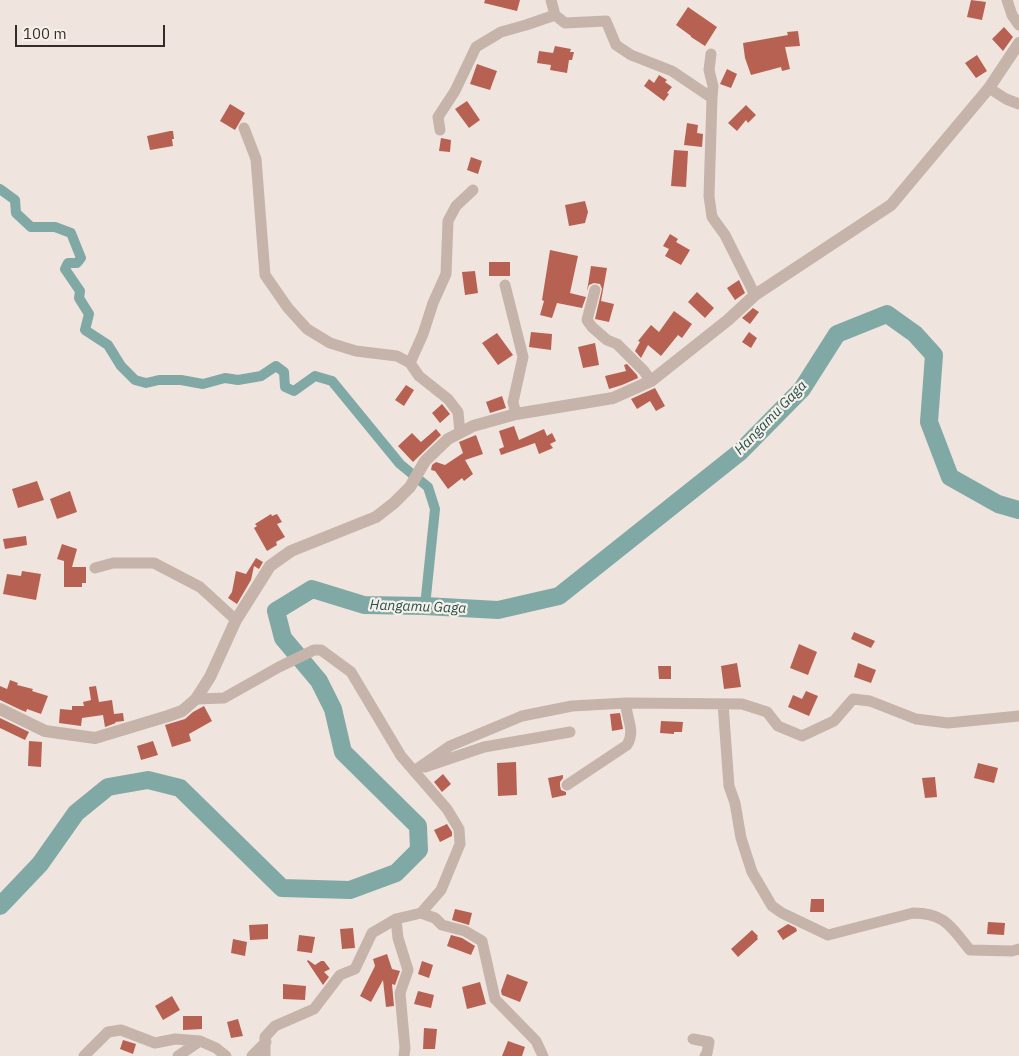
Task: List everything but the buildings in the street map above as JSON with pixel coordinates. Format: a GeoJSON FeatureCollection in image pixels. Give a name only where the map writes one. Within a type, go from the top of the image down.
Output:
{"type":"FeatureCollection","features":[{"type":"Feature","properties":{"kind":"street"},"geometry":{"type":"LineString","coordinates":[[551,0],[554,14],[565,23],[606,21],[616,45],[631,55],[672,72],[712,98]]}},
{"type":"Feature","properties":{"kind":"street"},"geometry":{"type":"LineString","coordinates":[[1007,0],[1012,15],[1019,25]]}},
{"type":"Feature","properties":{"kind":"street"},"geometry":{"type":"LineString","coordinates":[[440,130],[438,117],[455,91],[476,47],[501,32],[554,14]]}},
{"type":"Feature","properties":{"kind":"street"},"geometry":{"type":"LineString","coordinates":[[0,709],[45,731],[95,738],[182,711],[196,700],[210,677],[236,620],[270,566],[291,551],[376,517],[410,487],[425,461],[448,439],[473,426],[516,414],[613,398],[651,381],[728,320],[755,295],[890,205],[989,88],[1019,43]]}},
{"type":"Feature","properties":{"kind":"street"},"geometry":{"type":"LineString","coordinates":[[711,54],[709,70],[713,86],[709,196],[712,217],[725,235],[755,295]]}},
{"type":"Feature","properties":{"kind":"street"},"geometry":{"type":"LineString","coordinates":[[989,88],[1006,99],[1019,104]]}},
{"type":"Feature","properties":{"kind":"street"},"geometry":{"type":"LineString","coordinates":[[244,128],[256,159],[265,275],[288,308],[307,328],[330,343],[356,351],[397,356],[410,364],[419,376],[448,399],[458,412],[460,433]]}},
{"type":"Feature","properties":{"kind":"street"},"geometry":{"type":"LineString","coordinates":[[410,364],[446,274],[448,221],[456,206],[472,190]]}},
{"type":"Feature","properties":{"kind":"street"},"geometry":{"type":"LineString","coordinates":[[505,285],[522,357],[513,402],[516,414]]}},
{"type":"Feature","properties":{"kind":"street"},"geometry":{"type":"LineString","coordinates":[[595,290],[587,320],[607,340],[617,344],[644,371],[651,381]]}},
{"type":"Feature","properties":{"kind":"street"},"geometry":{"type":"LineString","coordinates":[[95,568],[113,563],[154,563],[200,587],[236,620]]}},
{"type":"Feature","properties":{"kind":"street"},"geometry":{"type":"LineString","coordinates":[[196,700],[224,698],[314,650],[321,650],[350,672],[402,756],[447,809],[459,829],[460,844],[441,890],[422,913]]}},
{"type":"Feature","properties":{"kind":"street"},"geometry":{"type":"LineString","coordinates":[[414,771],[450,746],[522,716],[572,706],[626,703],[742,704],[767,712],[778,726],[802,736],[834,721],[853,699],[870,701],[916,719],[948,723],[1019,716]]}},
{"type":"Feature","properties":{"kind":"street"},"geometry":{"type":"LineString","coordinates":[[567,785],[627,745],[631,739],[631,728],[626,712],[626,703]]}},
{"type":"Feature","properties":{"kind":"street"},"geometry":{"type":"LineString","coordinates":[[723,704],[729,786],[735,803],[741,838],[752,872],[772,906],[782,913],[828,935],[913,913],[928,913],[946,921],[970,950],[1012,951],[1019,949]]}},
{"type":"Feature","properties":{"kind":"street"},"geometry":{"type":"LineString","coordinates":[[414,771],[484,747],[570,732]]}},
{"type":"Feature","properties":{"kind":"street"},"geometry":{"type":"LineString","coordinates":[[265,1056],[266,1037],[275,1026],[314,1009],[340,975],[355,969],[372,933],[396,919],[422,913],[435,918],[442,925],[465,931],[482,941],[495,999],[536,1041],[543,1056]]}},
{"type":"Feature","properties":{"kind":"street"},"geometry":{"type":"LineString","coordinates":[[396,919],[398,938],[408,970],[400,993],[405,1048],[404,1056]]}},
{"type":"Feature","properties":{"kind":"street"},"geometry":{"type":"LineString","coordinates":[[84,1056],[108,1032],[120,1030],[155,1043],[176,1039],[200,1041],[216,1048],[226,1056]]}},
{"type":"Feature","properties":{"kind":"street"},"geometry":{"type":"LineString","coordinates":[[693,1039],[709,1042],[705,1056]]}},
{"type":"Feature","properties":{"kind":"street"},"geometry":{"type":"LineString","coordinates":[[178,1056],[200,1041]]}},
{"type":"Feature","properties":{"kind":"street"},"geometry":{"type":"LineString","coordinates":[[252,1056],[266,1042]]}},
{"type":"Feature","properties":{"kind":"waterway"},"geometry":{"type":"LineString","coordinates":[[0,189],[15,200],[16,213],[31,227],[55,227],[71,233],[81,258],[77,263],[68,263],[65,269],[80,291],[79,298],[89,314],[85,330],[108,345],[121,366],[135,380],[146,383],[159,380],[181,380],[203,384],[225,378],[238,380],[261,376],[276,366],[284,372],[285,387],[294,391],[315,376],[332,381],[400,464],[428,487],[435,509],[425,606]]}},
{"type":"Feature","properties":{"kind":"waterway","name":"Hangamu Gaga"},"geometry":{"type":"LineString","coordinates":[[0,906],[40,864],[76,813],[108,787],[148,780],[180,788],[282,888],[350,890],[396,873],[419,850],[418,826],[343,752],[333,709],[319,681],[283,638],[276,611],[312,589],[364,605],[498,610],[559,596],[740,452],[802,389],[837,334],[887,314],[915,334],[934,355],[929,422],[950,477],[998,504],[1019,510]]}}]}
